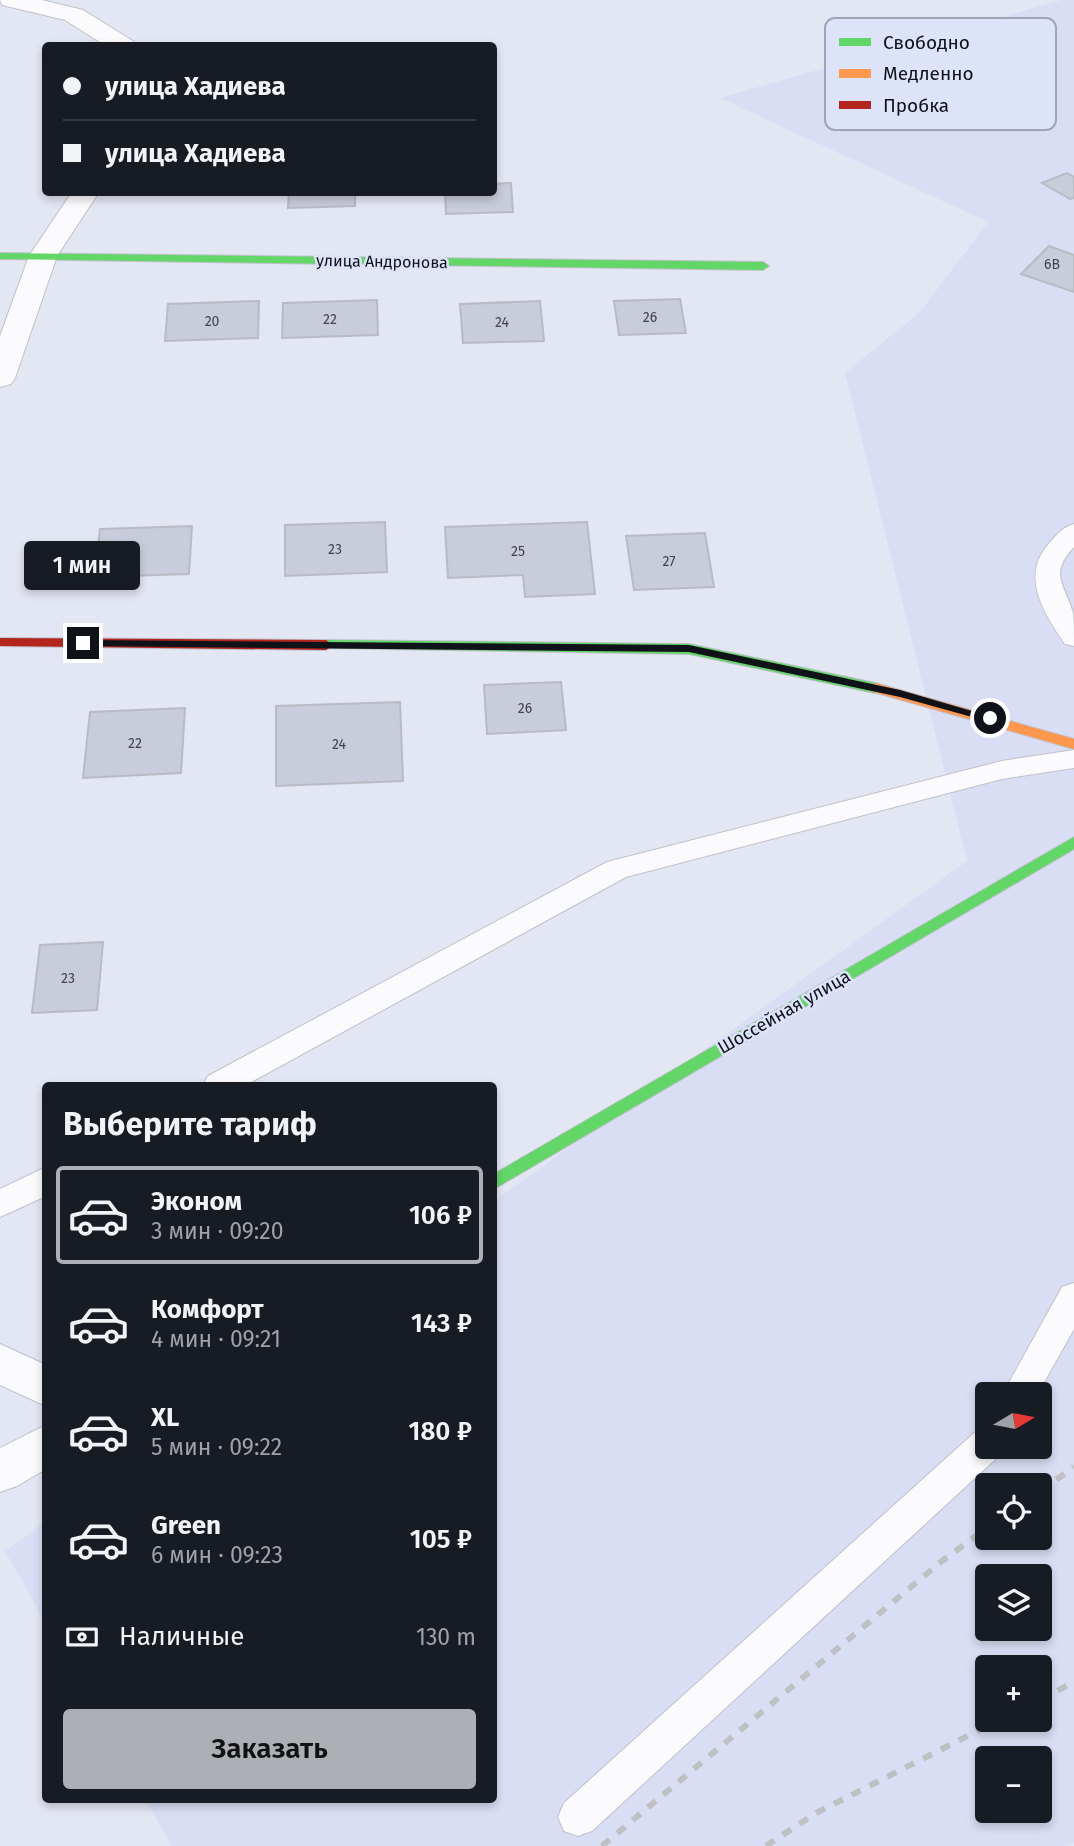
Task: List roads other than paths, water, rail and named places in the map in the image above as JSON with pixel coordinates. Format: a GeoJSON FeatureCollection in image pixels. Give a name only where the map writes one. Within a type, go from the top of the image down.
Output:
{"type":"FeatureCollection","features":[{"type":"Feature","properties":{"kind":"street"},"geometry":{"type":"LineString","coordinates":[[11,0],[74,15],[118,42]]}},
{"type":"Feature","properties":{"kind":"street"},"geometry":{"type":"LineString","coordinates":[[0,379],[43,256],[83,196]]}},
{"type":"Feature","properties":{"kind":"street","name":"улица Андронова"},"geometry":{"type":"LineString","coordinates":[[0,256],[763,266]]}},
{"type":"Feature","properties":{"kind":"street"},"geometry":{"type":"LineString","coordinates":[[0,642],[689,649],[900,693],[1074,744]]}},
{"type":"Feature","properties":{"kind":"street","name":"Шоссейная улица"},"geometry":{"type":"LineString","coordinates":[[497,1180],[1074,842]]}},
{"type":"Feature","properties":{"kind":"street"},"geometry":{"type":"LineString","coordinates":[[0,1363],[42,1385]]}},
{"type":"Feature","properties":{"kind":"street"},"geometry":{"type":"LineString","coordinates":[[0,1472],[42,1447]]}},
{"type":"Feature","properties":{"kind":"lane"},"geometry":{"type":"LineString","coordinates":[[1074,532],[1048,562],[1047,576],[1050,590],[1074,638]]}},
{"type":"Feature","properties":{"kind":"lane"},"geometry":{"type":"LineString","coordinates":[[225,1082],[617,869],[1002,771],[1048,761],[1074,759]]}},
{"type":"Feature","properties":{"kind":"lane"},"geometry":{"type":"LineString","coordinates":[[0,1204],[42,1182]]}},
{"type":"Feature","properties":{"kind":"lane"},"geometry":{"type":"LineString","coordinates":[[1026,1382],[1074,1297]]}},
{"type":"Feature","properties":{"kind":"lane"},"geometry":{"type":"LineString","coordinates":[[578,1817],[975,1455]]}},
{"type":"Feature","properties":{"kind":"railway"},"geometry":{"type":"LineString","coordinates":[[1052,1483],[1074,1467]]}},
{"type":"Feature","properties":{"kind":"railway"},"geometry":{"type":"LineString","coordinates":[[602,1846],[942,1561],[975,1537]]}},
{"type":"Feature","properties":{"kind":"railway"},"geometry":{"type":"LineString","coordinates":[[1052,1694],[1074,1682]]}},
{"type":"Feature","properties":{"kind":"railway"},"geometry":{"type":"LineString","coordinates":[[766,1846],[816,1813],[975,1732]]}}]}
